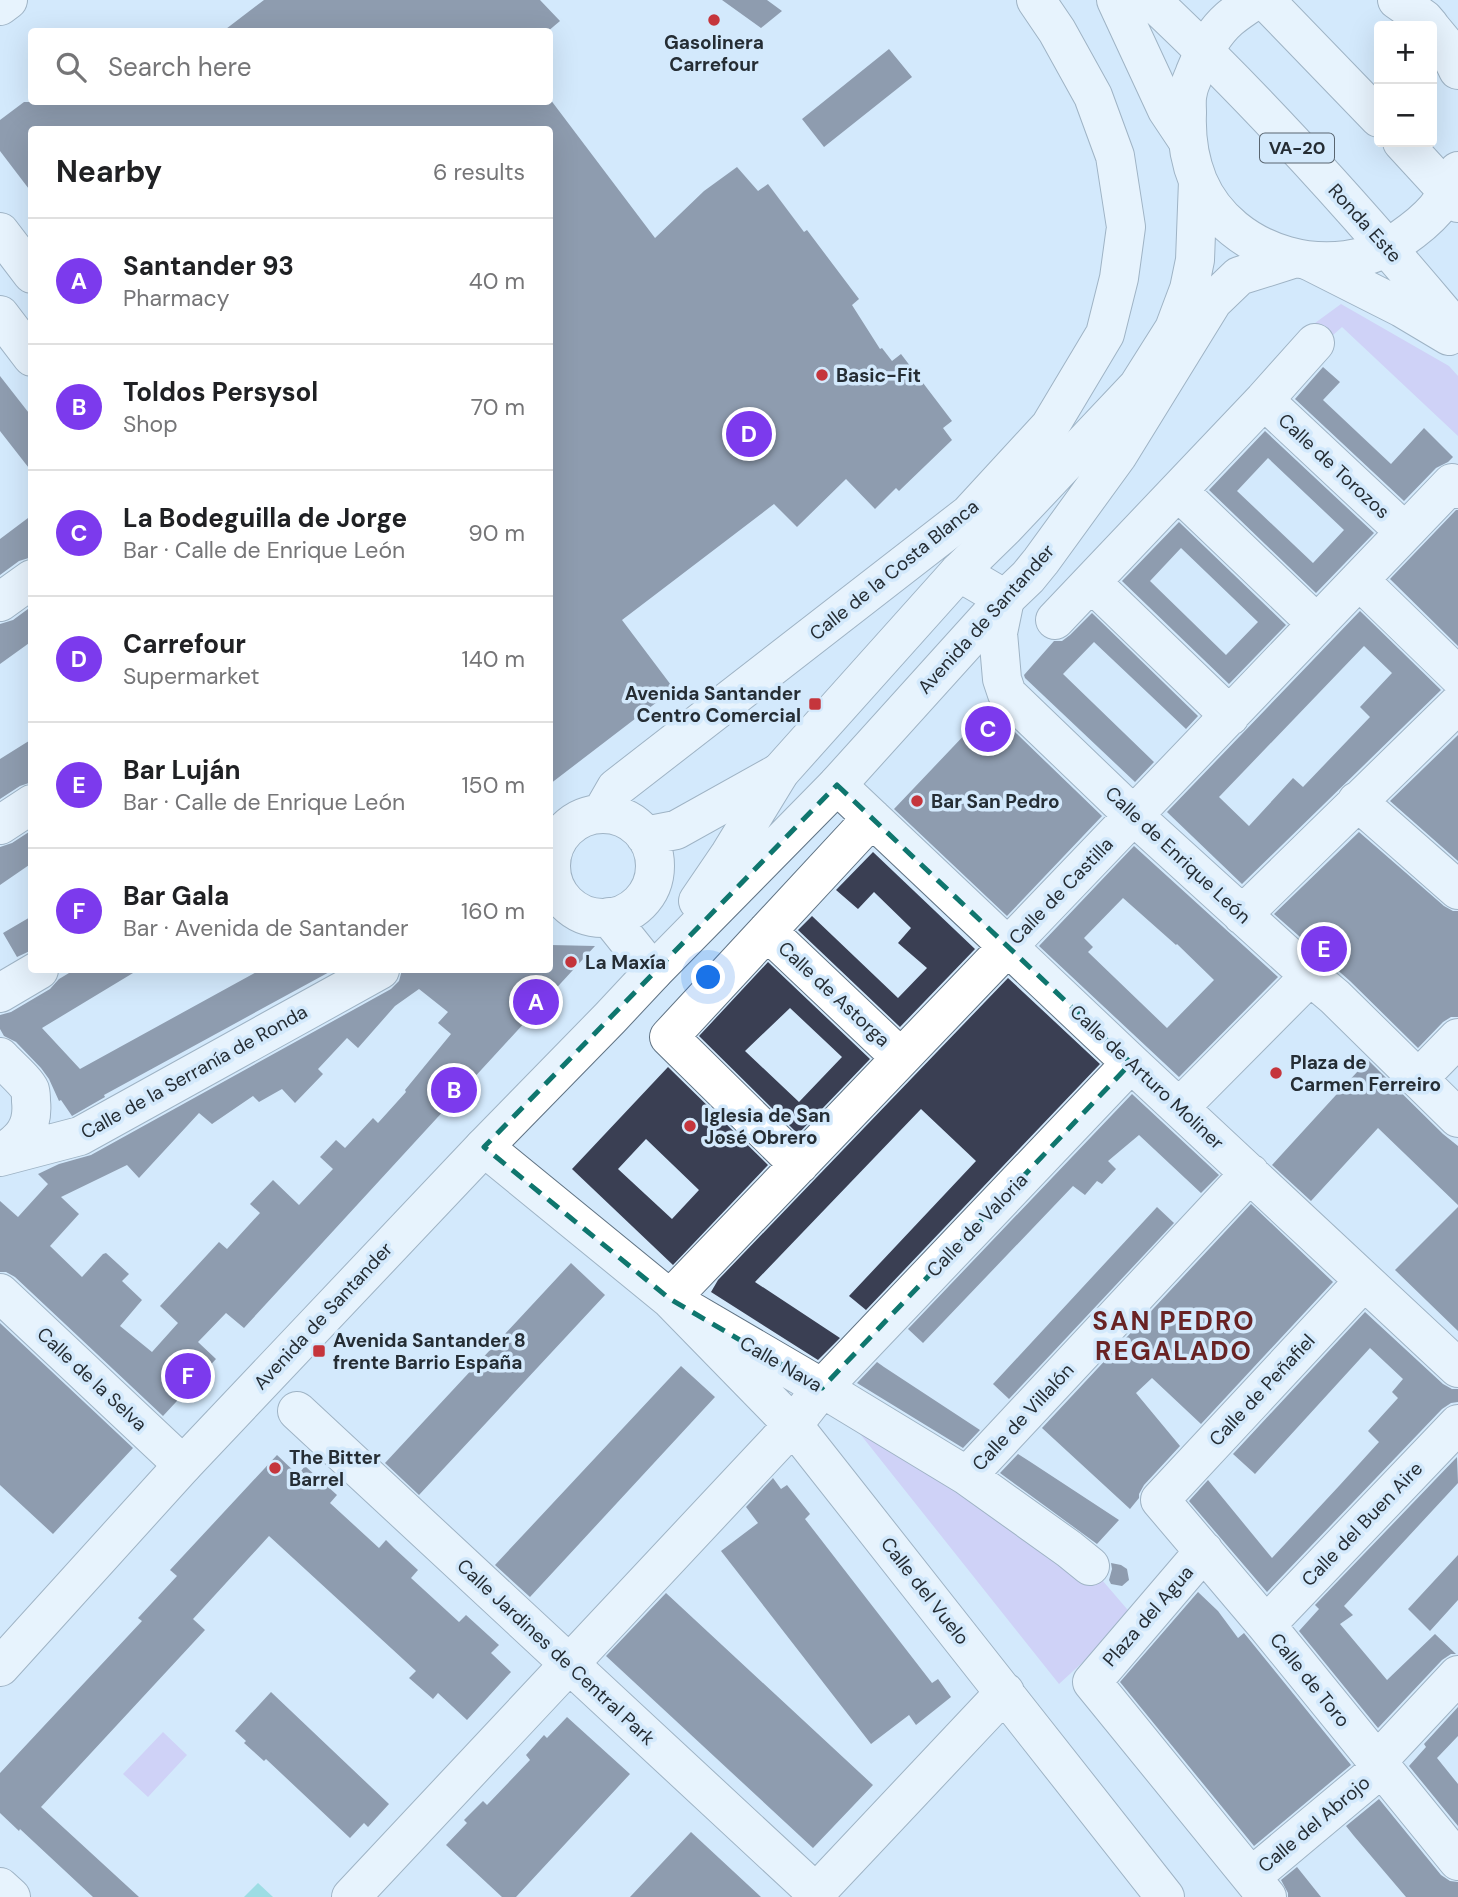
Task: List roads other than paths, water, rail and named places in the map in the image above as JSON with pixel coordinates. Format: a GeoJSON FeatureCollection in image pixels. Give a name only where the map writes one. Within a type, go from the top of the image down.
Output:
{"type":"FeatureCollection","features":[{"type":"Feature","properties":{"kind":"main road"},"geometry":{"type":"LineString","coordinates":[[0,6],[8,0]]}},
{"type":"Feature","properties":{"kind":"main road","name":"Calle de la Costa Blanca"},"geometry":{"type":"LineString","coordinates":[[601,814],[616,788],[969,514],[1050,426],[1105,334],[1119,278],[1126,227],[1115,156],[1093,96],[1057,31],[1036,0]]}},
{"type":"Feature","properties":{"kind":"main road"},"geometry":{"type":"LineString","coordinates":[[1116,0],[1167,110],[1185,137],[1198,181],[1213,206],[1232,227],[1254,243],[1301,260],[1402,308],[1458,342]]}},
{"type":"Feature","properties":{"kind":"main road","name":"Ronda Este"},"geometry":{"type":"LineString","coordinates":[[1151,0],[1204,50],[1388,248],[1458,331]]}},
{"type":"Feature","properties":{"kind":"main road"},"geometry":{"type":"LineString","coordinates":[[1185,137],[1188,92],[1204,50],[1229,19],[1255,0]]}},
{"type":"Feature","properties":{"kind":"main road"},"geometry":{"type":"LineString","coordinates":[[1265,0],[1374,113]]}},
{"type":"Feature","properties":{"kind":"main road"},"geometry":{"type":"LineString","coordinates":[[1397,0],[1426,21]]}},
{"type":"Feature","properties":{"kind":"main road"},"geometry":{"type":"LineString","coordinates":[[1437,34],[1447,47],[1458,70]]}},
{"type":"Feature","properties":{"kind":"main road"},"geometry":{"type":"LineString","coordinates":[[1301,260],[1334,262],[1360,258],[1388,248],[1426,222],[1455,188],[1408,147]]}},
{"type":"Feature","properties":{"kind":"main road","name":"Avenida de Santander"},"geometry":{"type":"LineString","coordinates":[[653,972],[780,772],[959,572],[1138,386],[1174,328],[1189,289],[1195,260],[1198,181]]}},
{"type":"Feature","properties":{"kind":"main road"},"geometry":{"type":"LineString","coordinates":[[0,232],[28,269]]}},
{"type":"Feature","properties":{"kind":"main road","name":"Avenida de Santander"},"geometry":{"type":"LineString","coordinates":[[0,1667],[183,1465],[484,1147],[837,785],[1028,577],[1118,455],[1213,301],[1239,276],[1301,260]]}},
{"type":"Feature","properties":{"kind":"main road"},"geometry":{"type":"LineString","coordinates":[[0,278],[19,273],[28,281]]}},
{"type":"Feature","properties":{"kind":"main road"},"geometry":{"type":"LineString","coordinates":[[0,315],[28,352]]}},
{"type":"Feature","properties":{"kind":"main road"},"geometry":{"type":"LineString","coordinates":[[1055,620],[1315,343]]}},
{"type":"Feature","properties":{"kind":"main road","name":"Calle de Torozos"},"geometry":{"type":"LineString","coordinates":[[1264,400],[1405,532]]}},
{"type":"Feature","properties":{"kind":"main road","name":"Calle de Castilla"},"geometry":{"type":"LineString","coordinates":[[670,1299],[1405,532],[1455,486]]}},
{"type":"Feature","properties":{"kind":"main road"},"geometry":{"type":"LineString","coordinates":[[1178,491],[1317,624]]}},
{"type":"Feature","properties":{"kind":"main road"},"geometry":{"type":"LineString","coordinates":[[959,572],[1005,599]]}},
{"type":"Feature","properties":{"kind":"main road"},"geometry":{"type":"LineString","coordinates":[[1359,580],[1458,676]]}},
{"type":"Feature","properties":{"kind":"main road"},"geometry":{"type":"LineString","coordinates":[[0,602],[28,582]]}},
{"type":"Feature","properties":{"kind":"main road"},"geometry":{"type":"LineString","coordinates":[[1091,583],[1230,716]]}},
{"type":"Feature","properties":{"kind":"main road","name":"Calle de Enrique León"},"geometry":{"type":"LineString","coordinates":[[1005,599],[998,633],[1002,679],[1007,694],[1134,816],[1335,996],[1458,1118]]}},
{"type":"Feature","properties":{"kind":"main road"},"geometry":{"type":"LineString","coordinates":[[1242,915],[1458,704]]}},
{"type":"Feature","properties":{"kind":"main road","name":"Avenida de Santander"},"geometry":{"type":"LineString","coordinates":[[645,836],[676,830],[780,772]]}},
{"type":"Feature","properties":{"kind":"main road","name":"Calle de Arturo Moliner"},"geometry":{"type":"LineString","coordinates":[[837,785],[1364,1280],[1455,1360]]}},
{"type":"Feature","properties":{"kind":"main road"},"geometry":{"type":"LineString","coordinates":[[1357,801],[1458,890]]}},
{"type":"Feature","properties":{"kind":"main road"},"geometry":{"type":"LineString","coordinates":[[0,825],[28,807]]}},
{"type":"Feature","properties":{"kind":"main road"},"geometry":{"type":"LineString","coordinates":[[553,850],[558,839],[573,823],[601,814],[619,816],[630,821],[645,836],[651,846],[655,864],[650,886],[644,897],[623,914],[609,917],[585,915],[556,902],[553,881]]}},
{"type":"Feature","properties":{"kind":"main road"},"geometry":{"type":"LineString","coordinates":[[799,1165],[668,1037],[872,818]]}},
{"type":"Feature","properties":{"kind":"main road"},"geometry":{"type":"LineString","coordinates":[[609,917],[653,972]]}},
{"type":"Feature","properties":{"kind":"main road","name":"Calle de Astorga"},"geometry":{"type":"LineString","coordinates":[[767,931],[901,1058]]}},
{"type":"Feature","properties":{"kind":"main road"},"geometry":{"type":"LineString","coordinates":[[0,993],[34,973]]}},
{"type":"Feature","properties":{"kind":"main road","name":"Calle de la Serranía de Ronda"},"geometry":{"type":"LineString","coordinates":[[0,1156],[80,1136],[375,973]]}},
{"type":"Feature","properties":{"kind":"main road"},"geometry":{"type":"LineString","coordinates":[[1181,1107],[1310,976]]}},
{"type":"Feature","properties":{"kind":"main road"},"geometry":{"type":"LineString","coordinates":[[1418,1079],[1458,1038]]}},
{"type":"Feature","properties":{"kind":"main road"},"geometry":{"type":"LineString","coordinates":[[0,1057],[80,1136]]}},
{"type":"Feature","properties":{"kind":"main road","name":"Calle de Valoria"},"geometry":{"type":"LineString","coordinates":[[351,1897],[793,1425],[822,1388],[1131,1062]]}},
{"type":"Feature","properties":{"kind":"main road"},"geometry":{"type":"LineString","coordinates":[[0,1156],[13,1146],[31,1123],[30,1089]]}},
{"type":"Feature","properties":{"kind":"main road","name":"Calle Nava"},"geometry":{"type":"LineString","coordinates":[[484,1147],[670,1299],[967,1476],[1090,1566]]}},
{"type":"Feature","properties":{"kind":"main road","name":"Calle de Villalón"},"geometry":{"type":"LineString","coordinates":[[967,1476],[1250,1173]]}},
{"type":"Feature","properties":{"kind":"main road","name":"Calle de Peñafiel"},"geometry":{"type":"LineString","coordinates":[[1160,1500],[1364,1280]]}},
{"type":"Feature","properties":{"kind":"main road","name":"Calle de la Selva"},"geometry":{"type":"LineString","coordinates":[[0,1293],[183,1465]]}},
{"type":"Feature","properties":{"kind":"main road","name":"Calle del Vuelo"},"geometry":{"type":"LineString","coordinates":[[670,1299],[793,1425],[1165,1897]]}},
{"type":"Feature","properties":{"kind":"main road","name":"Calle Jardines de Central Park"},"geometry":{"type":"LineString","coordinates":[[298,1411],[814,1895]]}},
{"type":"Feature","properties":{"kind":"main road","name":"Calle del Buen Aire"},"geometry":{"type":"LineString","coordinates":[[1266,1625],[1458,1424]]}},
{"type":"Feature","properties":{"kind":"main road","name":"Calle de Toro"},"geometry":{"type":"LineString","coordinates":[[1160,1500],[1266,1625],[1458,1861]]}},
{"type":"Feature","properties":{"kind":"main road","name":"Plaza del Agua"},"geometry":{"type":"LineString","coordinates":[[1204,1551],[1091,1682],[1259,1887]]}},
{"type":"Feature","properties":{"kind":"main road","name":"Calle del Abrojo"},"geometry":{"type":"LineString","coordinates":[[1259,1887],[1373,1775],[1384,1754],[1458,1675]]}},
{"type":"Feature","properties":{"kind":"main road"},"geometry":{"type":"LineString","coordinates":[[814,1895],[1005,1692]]}},
{"type":"Feature","properties":{"kind":"main road"},"geometry":{"type":"LineString","coordinates":[[0,1887],[11,1897]]}},
{"type":"Feature","properties":{"kind":"place","name":"Gasolinera Carrefour"},"geometry":{"type":"Point","coordinates":[714,20]}},
{"type":"Feature","properties":{"kind":"place","name":"Basic-Fit"},"geometry":{"type":"Point","coordinates":[822,375]}},
{"type":"Feature","properties":{"kind":"place","name":"Carrefour"},"geometry":{"type":"Point","coordinates":[749,434]}},
{"type":"Feature","properties":{"kind":"place","name":"Avenida Santander Centro Comercial"},"geometry":{"type":"Point","coordinates":[815,704]}},
{"type":"Feature","properties":{"kind":"place","name":"La Bodeguilla de Jorge"},"geometry":{"type":"Point","coordinates":[988,729]}},
{"type":"Feature","properties":{"kind":"place","name":"Bar San Pedro"},"geometry":{"type":"Point","coordinates":[917,801]}},
{"type":"Feature","properties":{"kind":"place","name":"Bar Luján"},"geometry":{"type":"Point","coordinates":[1324,949]}},
{"type":"Feature","properties":{"kind":"place","name":"La Maxía"},"geometry":{"type":"Point","coordinates":[571,962]}},
{"type":"Feature","properties":{"kind":"place","name":"Santander 93"},"geometry":{"type":"Point","coordinates":[536,1002]}},
{"type":"Feature","properties":{"kind":"place","name":"Plaza de Carmen Ferreiro"},"geometry":{"type":"Point","coordinates":[1276,1073]}},
{"type":"Feature","properties":{"kind":"place","name":"Toldos Persysol"},"geometry":{"type":"Point","coordinates":[454,1090]}},
{"type":"Feature","properties":{"kind":"place","name":"Iglesia de San José Obrero"},"geometry":{"type":"Point","coordinates":[690,1126]}},
{"type":"Feature","properties":{"kind":"place","name":"Avenida Santander 8 frente Barrio España"},"geometry":{"type":"Point","coordinates":[319,1351]}},
{"type":"Feature","properties":{"kind":"place","name":"Bar Gala"},"geometry":{"type":"Point","coordinates":[188,1376]}},
{"type":"Feature","properties":{"kind":"place","name":"The Bitter Barrel"},"geometry":{"type":"Point","coordinates":[275,1468]}},
{"type":"Feature","properties":{"kind":"district","name":"SAN PEDRO REGALADO"},"geometry":{"type":"Point","coordinates":[1174,1336]}}]}
